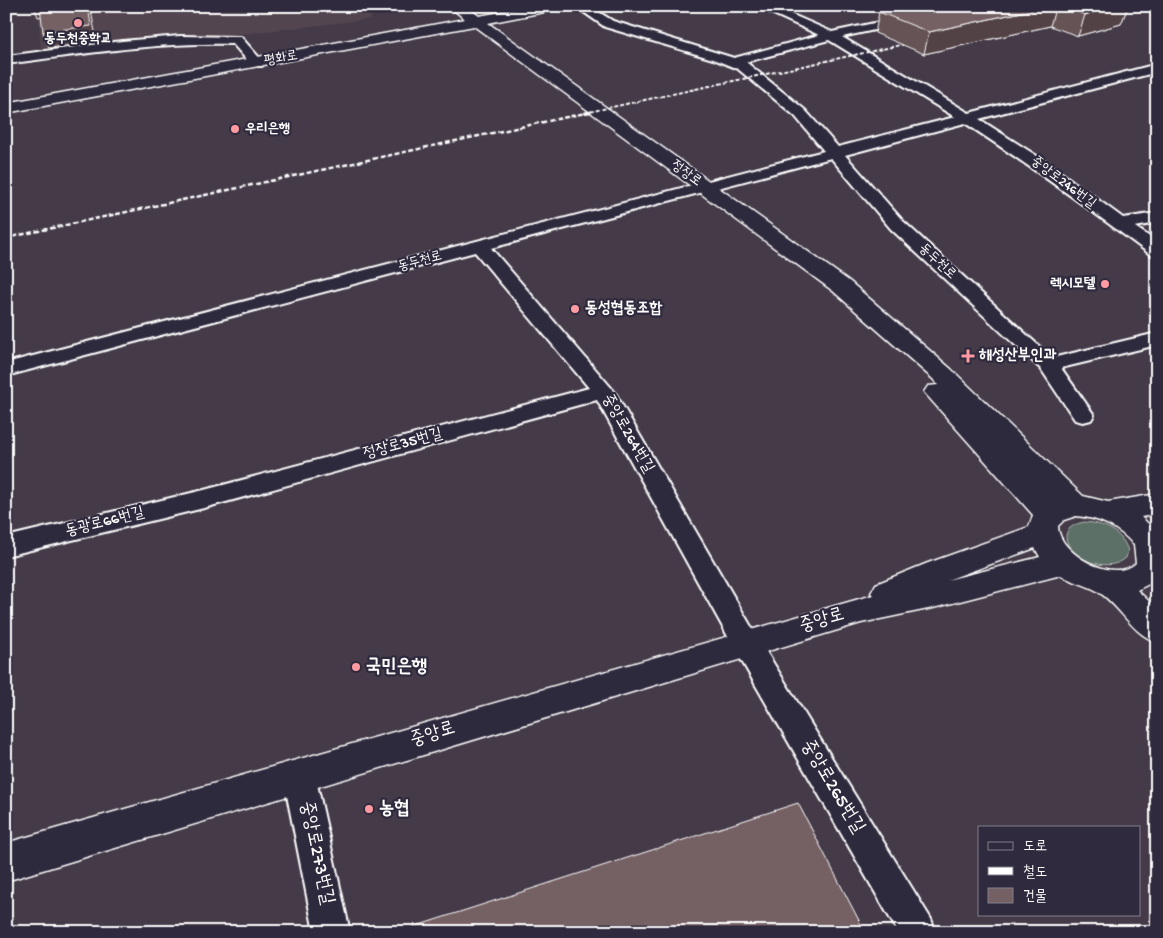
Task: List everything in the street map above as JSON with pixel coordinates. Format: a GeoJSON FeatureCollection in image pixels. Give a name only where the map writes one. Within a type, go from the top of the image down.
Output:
{"type":"FeatureCollection","features":[{"type":"Feature","properties":{"kind":"street","name":"정장로"},"geometry":{"type":"LineString","coordinates":[[456,6],[841,286],[910,348],[927,381],[1056,518]]}},
{"type":"Feature","properties":{"kind":"street","name":"평화로"},"geometry":{"type":"LineString","coordinates":[[6,108],[257,63],[555,6]]}},
{"type":"Feature","properties":{"kind":"street","name":"동두천로"},"geometry":{"type":"LineString","coordinates":[[581,6],[610,24],[742,66],[800,113],[897,225],[1048,365],[1083,415]]}},
{"type":"Feature","properties":{"kind":"street"},"geometry":{"type":"LineString","coordinates":[[766,8],[787,6]]}},
{"type":"Feature","properties":{"kind":"street"},"geometry":{"type":"LineString","coordinates":[[732,62],[831,36],[972,6]]}},
{"type":"Feature","properties":{"kind":"street"},"geometry":{"type":"LineString","coordinates":[[766,8],[831,36],[967,118]]}},
{"type":"Feature","properties":{"kind":"street"},"geometry":{"type":"LineString","coordinates":[[6,60],[105,47],[217,39],[238,40],[257,63]]}},
{"type":"Feature","properties":{"kind":"street","name":"동두천로"},"geometry":{"type":"LineString","coordinates":[[6,370],[1157,68]]}},
{"type":"Feature","properties":{"kind":"street","name":"중앙로246번길"},"geometry":{"type":"LineString","coordinates":[[967,118],[1045,168],[1118,224],[1157,251]]}},
{"type":"Feature","properties":{"kind":"street"},"geometry":{"type":"LineString","coordinates":[[1118,224],[1157,218]]}},
{"type":"Feature","properties":{"kind":"street","name":"중앙로264번길"},"geometry":{"type":"LineString","coordinates":[[479,246],[603,391],[746,642]]}},
{"type":"Feature","properties":{"kind":"street"},"geometry":{"type":"LineString","coordinates":[[1048,365],[1157,339]]}},
{"type":"Feature","properties":{"kind":"street","name":"정장로35번길"},"geometry":{"type":"LineString","coordinates":[[204,498],[603,391]]}},
{"type":"Feature","properties":{"kind":"street","name":"동광로66번길"},"geometry":{"type":"LineString","coordinates":[[6,547],[204,498]]}},
{"type":"Feature","properties":{"kind":"street"},"geometry":{"type":"LineString","coordinates":[[861,610],[875,598],[1056,518],[1157,504]]}},
{"type":"Feature","properties":{"kind":"street"},"geometry":{"type":"LineString","coordinates":[[1056,518],[1047,546],[1063,563],[1089,578],[1109,582],[1149,585],[1154,557],[1148,529],[1109,512]]}},
{"type":"Feature","properties":{"kind":"street","name":"중앙로"},"geometry":{"type":"LineString","coordinates":[[6,862],[746,642],[861,610],[933,596],[1063,563]]}},
{"type":"Feature","properties":{"kind":"street"},"geometry":{"type":"LineString","coordinates":[[1109,582],[1157,629]]}},
{"type":"Feature","properties":{"kind":"street","name":"중앙로265번길"},"geometry":{"type":"LineString","coordinates":[[746,642],[918,932]]}},
{"type":"Feature","properties":{"kind":"street","name":"중앙로273번길"},"geometry":{"type":"LineString","coordinates":[[299,775],[332,932]]}},
{"type":"Feature","properties":{"kind":"shaded area"},"geometry":{"type":"Polygon","coordinates":[[[6,6],[364,6],[372,19],[250,33],[41,50],[38,7],[6,13],[6,6]]]}},
{"type":"Feature","properties":{"kind":"green space"},"geometry":{"type":"Polygon","coordinates":[[[1084,522],[1105,526],[1116,533],[1128,551],[1126,558],[1114,564],[1100,564],[1087,560],[1076,553],[1068,544],[1066,535],[1071,527],[1084,522]]]}},
{"type":"Feature","properties":{"kind":"building"},"geometry":{"type":"Polygon","coordinates":[[[40,6],[88,6],[91,26],[43,32],[40,6]]]}},
{"type":"Feature","properties":{"kind":"building"},"geometry":{"type":"Polygon","coordinates":[[[906,6],[1050,6],[929,32],[879,12],[906,6]]]}},
{"type":"Feature","properties":{"kind":"building"},"geometry":{"type":"Polygon","coordinates":[[[1062,6],[1117,6],[1085,15],[1062,6]]]}},
{"type":"Feature","properties":{"kind":"building"},"geometry":{"type":"Polygon","coordinates":[[[798,803],[865,932],[414,932],[413,927],[798,803]]]}},
{"type":"Feature","properties":{"kind":"railway"},"geometry":{"type":"LineString","coordinates":[[584,113],[915,42]]}},
{"type":"Feature","properties":{"kind":"railway"},"geometry":{"type":"LineString","coordinates":[[6,238],[590,112]]}},
{"type":"Feature","properties":{"kind":"place","name":"동두천중학교"},"geometry":{"type":"Point","coordinates":[78,23]}},
{"type":"Feature","properties":{"kind":"place","name":"우리은행"},"geometry":{"type":"Point","coordinates":[235,129]}},
{"type":"Feature","properties":{"kind":"place","name":"렉시모텔"},"geometry":{"type":"Point","coordinates":[1105,284]}},
{"type":"Feature","properties":{"kind":"place","name":"동성협동조합"},"geometry":{"type":"Point","coordinates":[575,309]}},
{"type":"Feature","properties":{"kind":"place","name":"해성산부인과"},"geometry":{"type":"Point","coordinates":[968,356]}},
{"type":"Feature","properties":{"kind":"place","name":"국민은행"},"geometry":{"type":"Point","coordinates":[356,667]}},
{"type":"Feature","properties":{"kind":"place","name":"농협"},"geometry":{"type":"Point","coordinates":[369,809]}}]}
